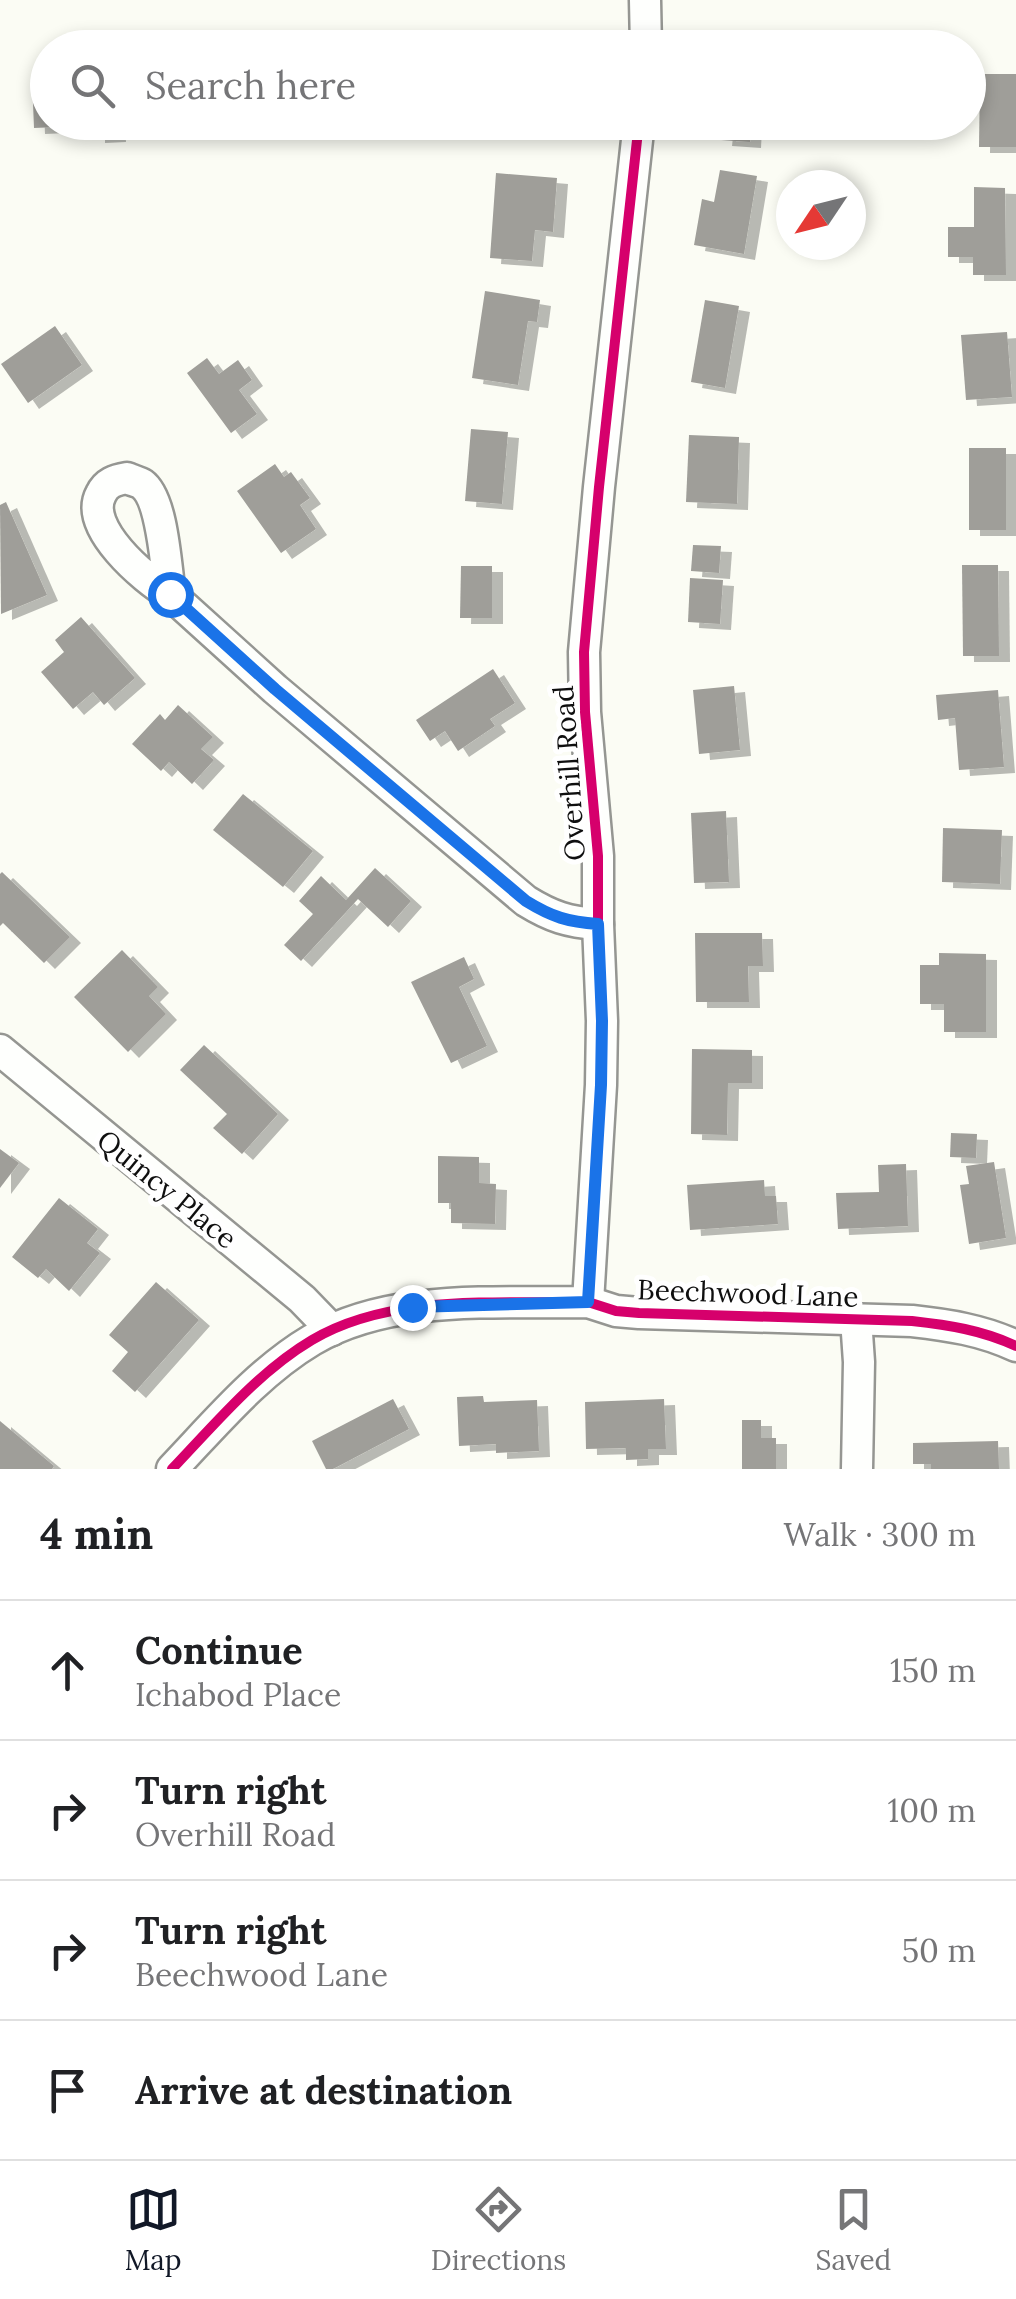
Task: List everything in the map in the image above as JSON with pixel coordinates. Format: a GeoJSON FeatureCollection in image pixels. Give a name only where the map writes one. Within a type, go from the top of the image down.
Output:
{"type":"FeatureCollection","features":[{"type":"Feature","properties":{"kind":"street"},"geometry":{"type":"LineString","coordinates":[[645,0],[646,30]]}},
{"type":"Feature","properties":{"kind":"street","name":"Overhill Road"},"geometry":{"type":"LineString","coordinates":[[588,1302],[602,1021],[598,856],[585,712],[584,652],[638,140]]}},
{"type":"Feature","properties":{"kind":"street"},"geometry":{"type":"LineString","coordinates":[[170,594],[275,689],[526,901],[571,922],[598,924]]}},
{"type":"Feature","properties":{"kind":"street","name":"Quincy Place"},"geometry":{"type":"LineString","coordinates":[[0,1050],[302,1300],[332,1330]]}},
{"type":"Feature","properties":{"kind":"street","name":"Beechwood Lane"},"geometry":{"type":"LineString","coordinates":[[172,1469],[259,1380],[310,1341],[365,1318],[412,1307],[588,1302],[639,1313],[951,1325],[1016,1346]]}},
{"type":"Feature","properties":{"kind":"street"},"geometry":{"type":"LineString","coordinates":[[856,1319],[857,1469]]}},
{"type":"Feature","properties":{"kind":"building"},"geometry":{"type":"Polygon","coordinates":[[[986,74],[1016,74],[1016,147],[979,147],[979,140],[986,140],[986,74]]]}},
{"type":"Feature","properties":{"kind":"building"},"geometry":{"type":"Polygon","coordinates":[[[720,170],[757,176],[744,254],[694,245],[702,199],[714,202],[720,170]]]}},
{"type":"Feature","properties":{"kind":"building"},"geometry":{"type":"Polygon","coordinates":[[[496,173],[557,178],[553,232],[535,230],[532,261],[490,258],[496,173]]]}},
{"type":"Feature","properties":{"kind":"building"},"geometry":{"type":"Polygon","coordinates":[[[974,187],[1005,188],[1006,275],[973,275],[973,257],[948,257],[948,227],[974,227],[974,187]]]}},
{"type":"Feature","properties":{"kind":"building"},"geometry":{"type":"Polygon","coordinates":[[[485,291],[540,300],[537,322],[528,321],[518,385],[472,378],[485,291]]]}},
{"type":"Feature","properties":{"kind":"building"},"geometry":{"type":"Polygon","coordinates":[[[705,300],[739,306],[725,388],[691,382],[705,300]]]}},
{"type":"Feature","properties":{"kind":"building"},"geometry":{"type":"Polygon","coordinates":[[[55,326],[82,365],[28,403],[1,364],[55,326]]]}},
{"type":"Feature","properties":{"kind":"building"},"geometry":{"type":"Polygon","coordinates":[[[1007,332],[1012,397],[966,400],[961,335],[1007,332]]]}},
{"type":"Feature","properties":{"kind":"building"},"geometry":{"type":"Polygon","coordinates":[[[207,358],[219,374],[238,360],[252,380],[239,390],[257,414],[231,433],[187,373],[207,358]]]}},
{"type":"Feature","properties":{"kind":"building"},"geometry":{"type":"Polygon","coordinates":[[[471,429],[508,432],[502,504],[465,501],[471,429]]]}},
{"type":"Feature","properties":{"kind":"building"},"geometry":{"type":"Polygon","coordinates":[[[689,435],[739,437],[737,504],[686,502],[689,435]]]}},
{"type":"Feature","properties":{"kind":"building"},"geometry":{"type":"Polygon","coordinates":[[[969,448],[1006,448],[1006,530],[969,530],[969,448]]]}},
{"type":"Feature","properties":{"kind":"building"},"geometry":{"type":"Polygon","coordinates":[[[275,464],[284,477],[291,472],[310,498],[300,505],[316,529],[281,553],[237,491],[275,464]]]}},
{"type":"Feature","properties":{"kind":"building"},"geometry":{"type":"Polygon","coordinates":[[[6,502],[47,595],[1,614],[0,505],[6,502]]]}},
{"type":"Feature","properties":{"kind":"building"},"geometry":{"type":"Polygon","coordinates":[[[693,545],[721,546],[719,573],[691,571],[693,545]]]}},
{"type":"Feature","properties":{"kind":"building"},"geometry":{"type":"Polygon","coordinates":[[[962,565],[998,565],[999,656],[963,656],[962,565]]]}},
{"type":"Feature","properties":{"kind":"building"},"geometry":{"type":"Polygon","coordinates":[[[461,566],[492,566],[492,618],[460,618],[461,566]]]}},
{"type":"Feature","properties":{"kind":"building"},"geometry":{"type":"Polygon","coordinates":[[[690,578],[723,580],[720,624],[688,622],[690,578]]]}},
{"type":"Feature","properties":{"kind":"building"},"geometry":{"type":"Polygon","coordinates":[[[81,617],[135,678],[104,705],[93,692],[73,709],[41,672],[64,652],[55,640],[81,617]]]}},
{"type":"Feature","properties":{"kind":"building"},"geometry":{"type":"Polygon","coordinates":[[[493,669],[515,703],[490,719],[495,726],[458,751],[445,731],[430,741],[416,720],[493,669]]]}},
{"type":"Feature","properties":{"kind":"building"},"geometry":{"type":"Polygon","coordinates":[[[734,686],[740,750],[699,754],[693,690],[734,686]]]}},
{"type":"Feature","properties":{"kind":"building"},"geometry":{"type":"Polygon","coordinates":[[[998,690],[1004,767],[959,770],[955,718],[938,720],[936,695],[998,690]]]}},
{"type":"Feature","properties":{"kind":"building"},"geometry":{"type":"Polygon","coordinates":[[[178,705],[213,737],[201,749],[214,760],[192,784],[169,762],[161,771],[132,744],[160,714],[165,720],[178,705]]]}},
{"type":"Feature","properties":{"kind":"building"},"geometry":{"type":"Polygon","coordinates":[[[243,794],[313,851],[283,887],[213,830],[243,794]]]}},
{"type":"Feature","properties":{"kind":"building"},"geometry":{"type":"Polygon","coordinates":[[[726,811],[729,882],[694,883],[691,813],[726,811]]]}},
{"type":"Feature","properties":{"kind":"building"},"geometry":{"type":"Polygon","coordinates":[[[943,828],[1002,830],[1000,884],[942,882],[943,828]]]}},
{"type":"Feature","properties":{"kind":"building"},"geometry":{"type":"Polygon","coordinates":[[[375,868],[411,901],[388,927],[358,899],[301,961],[284,945],[313,914],[299,901],[321,876],[346,900],[375,868]]]}},
{"type":"Feature","properties":{"kind":"building"},"geometry":{"type":"Polygon","coordinates":[[[2,872],[70,937],[44,963],[3,923],[0,926],[2,872]]]}},
{"type":"Feature","properties":{"kind":"building"},"geometry":{"type":"Polygon","coordinates":[[[695,933],[762,933],[763,966],[748,966],[749,1002],[696,1002],[695,933]]]}},
{"type":"Feature","properties":{"kind":"building"},"geometry":{"type":"Polygon","coordinates":[[[122,950],[158,987],[149,996],[166,1014],[128,1052],[74,997],[122,950]]]}},
{"type":"Feature","properties":{"kind":"building"},"geometry":{"type":"Polygon","coordinates":[[[939,953],[986,954],[986,1032],[944,1032],[944,1004],[920,1004],[920,965],[939,965],[939,953]]]}},
{"type":"Feature","properties":{"kind":"building"},"geometry":{"type":"Polygon","coordinates":[[[464,957],[474,979],[459,987],[487,1046],[451,1063],[411,982],[464,957]]]}},
{"type":"Feature","properties":{"kind":"building"},"geometry":{"type":"Polygon","coordinates":[[[204,1045],[278,1114],[242,1154],[213,1128],[227,1114],[180,1070],[204,1045]]]}},
{"type":"Feature","properties":{"kind":"building"},"geometry":{"type":"Polygon","coordinates":[[[692,1049],[752,1050],[752,1083],[728,1083],[727,1135],[691,1134],[692,1049]]]}},
{"type":"Feature","properties":{"kind":"building"},"geometry":{"type":"Polygon","coordinates":[[[951,1133],[977,1134],[976,1158],[950,1157],[951,1133]]]}},
{"type":"Feature","properties":{"kind":"building"},"geometry":{"type":"Polygon","coordinates":[[[0,1149],[19,1163],[0,1188],[0,1149]]]}},
{"type":"Feature","properties":{"kind":"building"},"geometry":{"type":"Polygon","coordinates":[[[438,1156],[479,1157],[479,1183],[496,1184],[495,1224],[451,1223],[451,1203],[438,1203],[438,1156]]]}},
{"type":"Feature","properties":{"kind":"building"},"geometry":{"type":"Polygon","coordinates":[[[994,1162],[1006,1238],[969,1244],[960,1185],[969,1184],[966,1166],[994,1162]]]}},
{"type":"Feature","properties":{"kind":"building"},"geometry":{"type":"Polygon","coordinates":[[[906,1164],[908,1226],[838,1229],[836,1193],[879,1192],[878,1165],[906,1164]]]}},
{"type":"Feature","properties":{"kind":"building"},"geometry":{"type":"Polygon","coordinates":[[[764,1180],[765,1196],[776,1196],[778,1224],[690,1230],[687,1185],[764,1180]]]}},
{"type":"Feature","properties":{"kind":"building"},"geometry":{"type":"Polygon","coordinates":[[[59,1198],[98,1229],[87,1243],[100,1253],[69,1291],[46,1269],[38,1278],[12,1257],[59,1198]]]}},
{"type":"Feature","properties":{"kind":"building"},"geometry":{"type":"Polygon","coordinates":[[[156,1282],[199,1320],[135,1392],[112,1371],[128,1352],[109,1335],[156,1282]]]}},
{"type":"Feature","properties":{"kind":"building"},"geometry":{"type":"Polygon","coordinates":[[[483,1396],[484,1402],[537,1400],[539,1451],[496,1453],[496,1444],[459,1446],[457,1397],[483,1396]]]}},
{"type":"Feature","properties":{"kind":"building"},"geometry":{"type":"Polygon","coordinates":[[[393,1399],[409,1429],[333,1469],[326,1469],[312,1441],[393,1399]]]}},
{"type":"Feature","properties":{"kind":"building"},"geometry":{"type":"Polygon","coordinates":[[[664,1399],[666,1449],[648,1449],[648,1459],[626,1460],[626,1448],[586,1449],[585,1402],[664,1399]]]}},
{"type":"Feature","properties":{"kind":"building"},"geometry":{"type":"Polygon","coordinates":[[[742,1420],[761,1420],[761,1438],[776,1438],[776,1469],[742,1469],[742,1420]]]}},
{"type":"Feature","properties":{"kind":"building"},"geometry":{"type":"Polygon","coordinates":[[[0,1421],[54,1466],[52,1469],[0,1469],[0,1421]]]}},
{"type":"Feature","properties":{"kind":"building"},"geometry":{"type":"Polygon","coordinates":[[[998,1441],[999,1469],[931,1469],[931,1464],[913,1464],[913,1443],[998,1441]]]}},
{"type":"Feature","properties":{"kind":"cycle path"},"geometry":{"type":"LineString","coordinates":[[588,1302],[602,1021],[598,856],[585,712],[584,652],[637,140]]}},
{"type":"Feature","properties":{"kind":"cycle path"},"geometry":{"type":"LineString","coordinates":[[172,1469],[238,1400],[292,1353],[343,1325],[411,1308],[588,1302],[639,1313],[912,1321],[965,1329],[1016,1346]]}},
{"type":"Feature","properties":{"kind":"route"},"geometry":{"type":"LineString","coordinates":[[170,594],[275,689],[526,901],[571,922],[598,924],[601,1085],[588,1302],[412,1307]]}}]}
